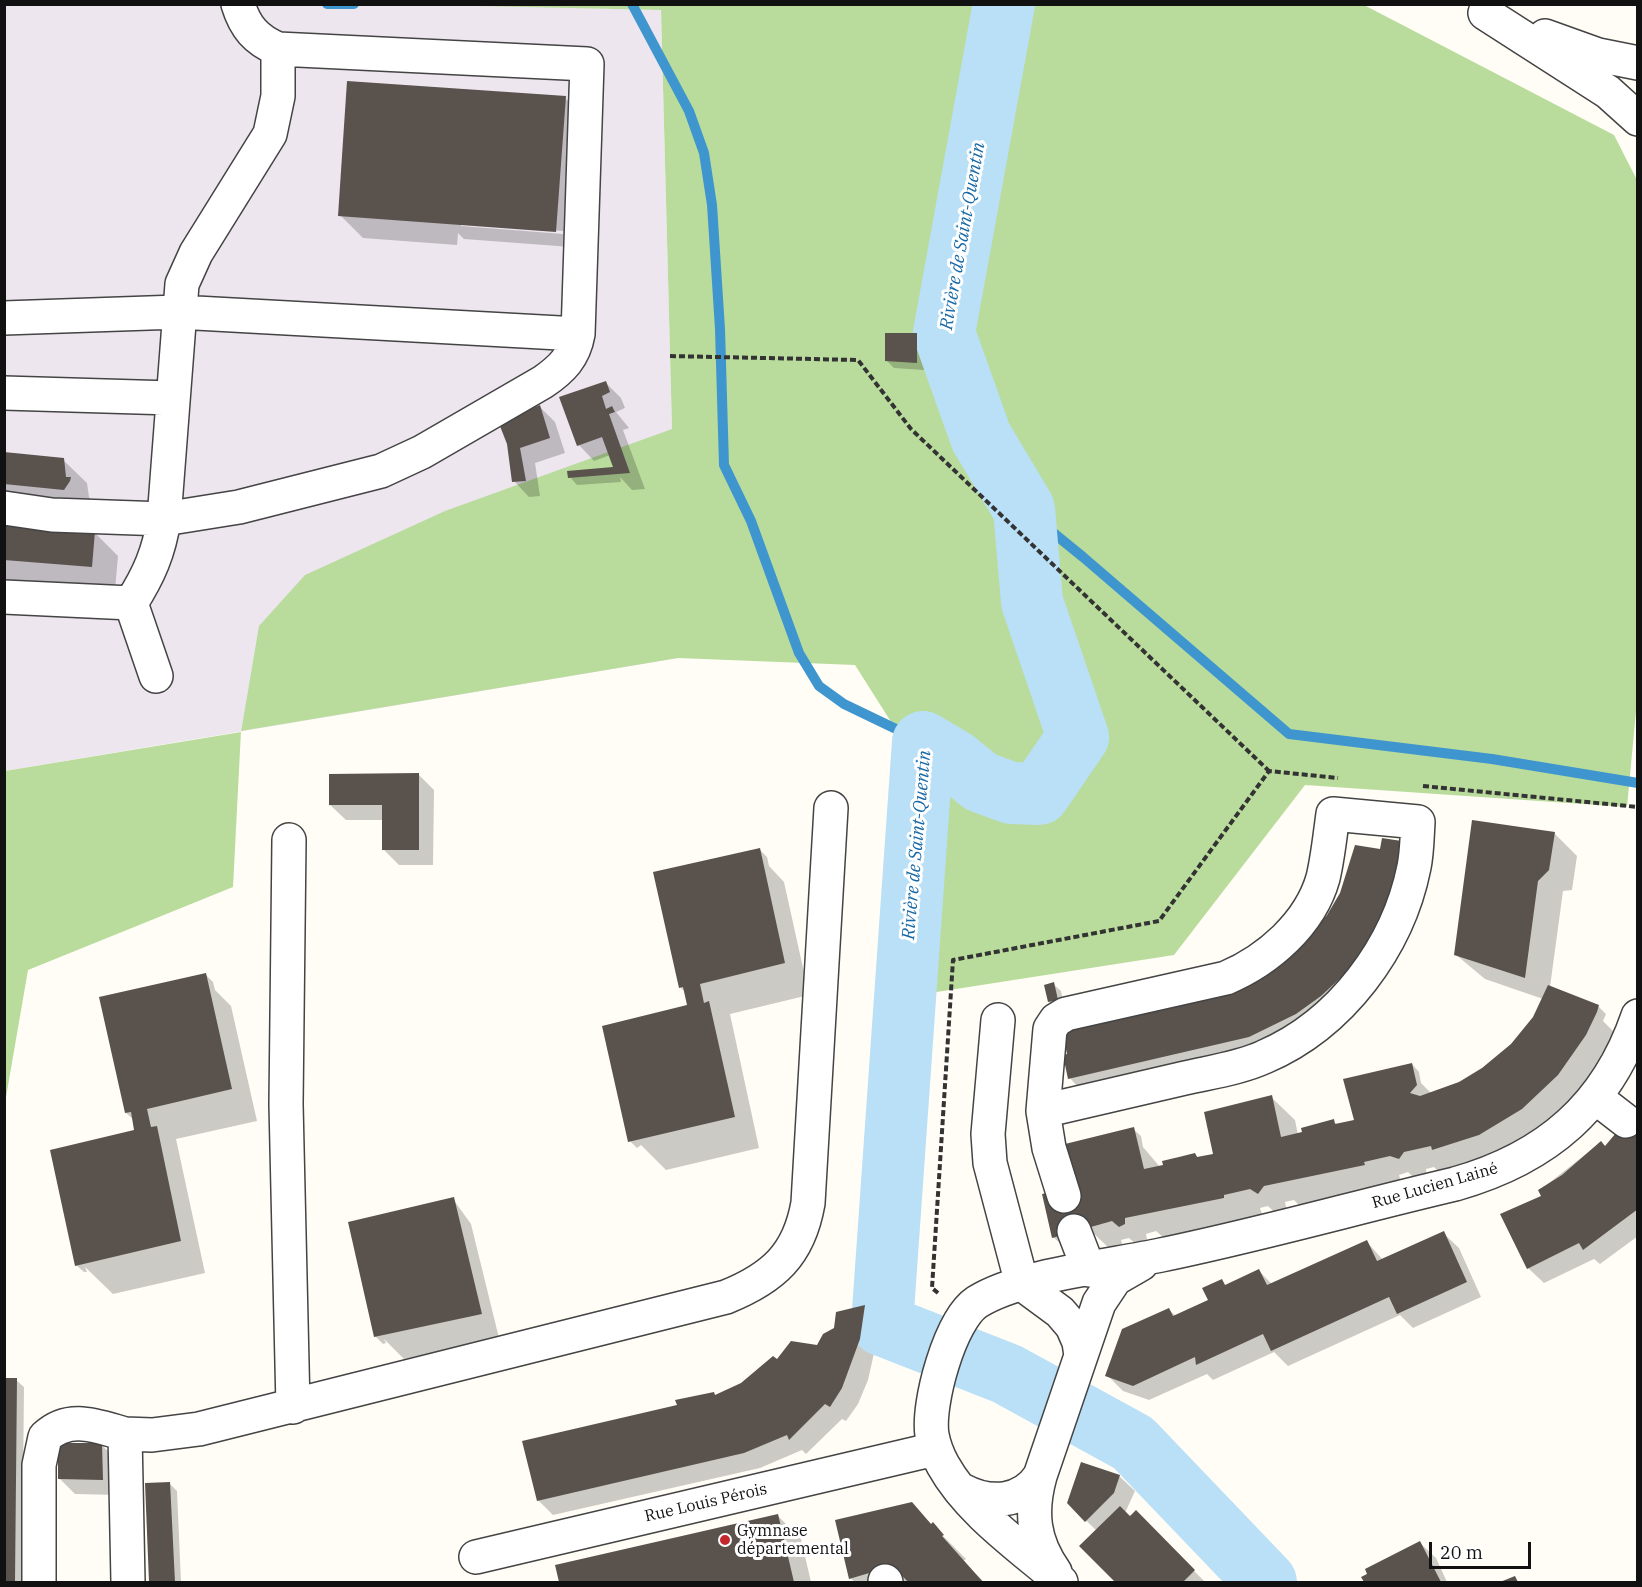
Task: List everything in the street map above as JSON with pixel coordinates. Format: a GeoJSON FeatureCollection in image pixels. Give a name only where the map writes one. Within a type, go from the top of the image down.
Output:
{"type":"FeatureCollection","features":[{"type":"Feature","properties":{"kind":"street"},"geometry":{"type":"LineString","coordinates":[[4,508],[52,514],[164,519],[239,507],[381,471],[403,462],[557,372],[575,350],[578,334],[587,64],[278,49],[262,42],[250,30],[238,4]]}},
{"type":"Feature","properties":{"kind":"street"},"geometry":{"type":"LineString","coordinates":[[1477,9],[1598,55],[1638,63]]}},
{"type":"Feature","properties":{"kind":"street"},"geometry":{"type":"LineString","coordinates":[[1477,9],[1594,83],[1638,118]]}},
{"type":"Feature","properties":{"kind":"street"},"geometry":{"type":"LineString","coordinates":[[131,603],[150,573],[158,554],[164,519],[178,312],[182,284],[188,268],[270,134],[278,96],[278,49]]}},
{"type":"Feature","properties":{"kind":"street"},"geometry":{"type":"LineString","coordinates":[[4,318],[178,312],[578,334]]}},
{"type":"Feature","properties":{"kind":"street"},"geometry":{"type":"LineString","coordinates":[[4,393],[172,398]]}},
{"type":"Feature","properties":{"kind":"street"},"geometry":{"type":"LineString","coordinates":[[4,597],[131,603]]}},
{"type":"Feature","properties":{"kind":"street"},"geometry":{"type":"LineString","coordinates":[[131,603],[156,676]]}},
{"type":"Feature","properties":{"kind":"street"},"geometry":{"type":"LineString","coordinates":[[39,1582],[39,1465],[45,1437],[65,1424],[78,1423],[125,1434],[178,1433],[293,1407],[726,1297],[764,1279],[778,1267],[799,1237],[808,1203],[831,808]]}},
{"type":"Feature","properties":{"kind":"street"},"geometry":{"type":"LineString","coordinates":[[1043,1111],[1247,1064],[1284,1047],[1320,1022],[1352,991],[1390,939],[1399,919],[1415,865],[1418,822],[1333,814],[1324,870],[1313,900],[1283,941],[1264,956],[1244,970],[1226,978],[1066,1014],[1056,1020],[1050,1029],[1043,1111],[1049,1148],[1064,1196]]}},
{"type":"Feature","properties":{"kind":"street"},"geometry":{"type":"LineString","coordinates":[[289,840],[286,1104],[293,1407]]}},
{"type":"Feature","properties":{"kind":"street","name":"Rue Lucien Lainé"},"geometry":{"type":"LineString","coordinates":[[1062,1582],[1025,1555],[962,1490],[944,1466],[935,1449],[931,1414],[942,1371],[959,1323],[987,1297],[1022,1284],[1162,1255],[1477,1178],[1516,1162],[1545,1144],[1572,1123],[1595,1097],[1623,1053],[1638,1016]]}},
{"type":"Feature","properties":{"kind":"street"},"geometry":{"type":"LineString","coordinates":[[998,1020],[988,1150],[1022,1284],[1060,1312],[1072,1326],[1079,1342],[1076,1370]]}},
{"type":"Feature","properties":{"kind":"street"},"geometry":{"type":"LineString","coordinates":[[1595,1097],[1626,1121]]}},
{"type":"Feature","properties":{"kind":"street"},"geometry":{"type":"LineString","coordinates":[[1074,1231],[1089,1270]]}},
{"type":"Feature","properties":{"kind":"street","name":"Rue Lucien Lainé"},"geometry":{"type":"LineString","coordinates":[[1062,1582],[1046,1559],[1035,1531],[1033,1504],[1040,1476],[1093,1317],[1110,1284],[1129,1269],[1162,1255]]}},
{"type":"Feature","properties":{"kind":"street"},"geometry":{"type":"LineString","coordinates":[[125,1434],[128,1582]]}},
{"type":"Feature","properties":{"kind":"street","name":"Rue Louis Pérois"},"geometry":{"type":"LineString","coordinates":[[476,1557],[935,1449]]}},
{"type":"Feature","properties":{"kind":"street"},"geometry":{"type":"LineString","coordinates":[[962,1490],[983,1499],[1008,1498],[1032,1488],[1040,1476]]}},
{"type":"Feature","properties":{"kind":"path"},"geometry":{"type":"LineString","coordinates":[[670,356],[858,360],[911,429],[1269,771],[1339,778]]}},
{"type":"Feature","properties":{"kind":"path"},"geometry":{"type":"LineString","coordinates":[[959,1323],[932,1288],[953,960],[1159,921],[1269,771]]}},
{"type":"Feature","properties":{"kind":"path"},"geometry":{"type":"LineString","coordinates":[[1421,786],[1638,807]]}},
{"type":"Feature","properties":{"kind":"shaded area"},"geometry":{"type":"Polygon","coordinates":[[[433,4],[661,10],[678,658],[5,771],[5,5],[433,4]]]}},
{"type":"Feature","properties":{"kind":"green space"},"geometry":{"type":"Polygon","coordinates":[[[433,5],[1364,5],[1614,135],[1638,182],[1638,690],[1627,807],[1305,785],[1174,955],[911,996],[919,766],[855,665],[678,658],[241,731],[259,626],[305,575],[445,511],[672,429],[661,10],[433,5]]]}},
{"type":"Feature","properties":{"kind":"green space"},"geometry":{"type":"Polygon","coordinates":[[[241,732],[233,887],[28,970],[5,1103],[5,771],[241,732]]]}},
{"type":"Feature","properties":{"kind":"building"},"geometry":{"type":"Polygon","coordinates":[[[347,81],[566,96],[556,232],[338,216],[347,81]]]}},
{"type":"Feature","properties":{"kind":"building"},"geometry":{"type":"Polygon","coordinates":[[[885,333],[917,333],[917,363],[885,361],[885,333]]]}},
{"type":"Feature","properties":{"kind":"building"},"geometry":{"type":"Polygon","coordinates":[[[606,381],[610,392],[602,396],[606,409],[612,406],[615,412],[609,414],[630,473],[568,478],[567,471],[613,467],[602,437],[577,446],[559,397],[606,381]]]}},
{"type":"Feature","properties":{"kind":"building"},"geometry":{"type":"Polygon","coordinates":[[[540,405],[550,438],[520,448],[526,481],[512,482],[507,444],[498,421],[540,405]]]}},
{"type":"Feature","properties":{"kind":"building"},"geometry":{"type":"Polygon","coordinates":[[[4,452],[64,458],[66,477],[71,477],[70,481],[64,490],[4,484],[4,452]]]}},
{"type":"Feature","properties":{"kind":"building"},"geometry":{"type":"Polygon","coordinates":[[[4,522],[95,531],[92,567],[4,560],[4,522]]]}},
{"type":"Feature","properties":{"kind":"building"},"geometry":{"type":"Polygon","coordinates":[[[419,773],[419,850],[382,850],[382,805],[329,805],[329,774],[419,773]]]}},
{"type":"Feature","properties":{"kind":"building"},"geometry":{"type":"Polygon","coordinates":[[[1472,820],[1555,832],[1549,870],[1538,881],[1525,978],[1454,955],[1472,820]]]}},
{"type":"Feature","properties":{"kind":"building"},"geometry":{"type":"Polygon","coordinates":[[[1382,838],[1408,842],[1376,933],[1347,972],[1321,996],[1296,1014],[1249,1037],[1068,1079],[1063,1055],[1067,1054],[1062,1029],[1297,950],[1327,915],[1340,893],[1355,845],[1380,849],[1382,838]]]}},
{"type":"Feature","properties":{"kind":"building"},"geometry":{"type":"Polygon","coordinates":[[[760,848],[785,963],[700,984],[704,1003],[709,1001],[735,1117],[628,1142],[602,1026],[687,1005],[683,987],[679,988],[653,872],[760,848]]]}},
{"type":"Feature","properties":{"kind":"building"},"geometry":{"type":"Polygon","coordinates":[[[206,973],[232,1089],[147,1109],[151,1127],[157,1126],[181,1241],[75,1266],[50,1150],[134,1130],[131,1112],[125,1113],[99,997],[206,973]]]}},
{"type":"Feature","properties":{"kind":"building"},"geometry":{"type":"Polygon","coordinates":[[[1054,982],[1058,1000],[1048,1002],[1044,985],[1054,982]]]}},
{"type":"Feature","properties":{"kind":"building"},"geometry":{"type":"Polygon","coordinates":[[[1548,985],[1599,1005],[1597,1012],[1586,1035],[1558,1075],[1522,1109],[1479,1135],[1432,1150],[1431,1146],[1404,1152],[1399,1159],[1390,1156],[1364,1162],[1365,1165],[1264,1186],[1258,1194],[1250,1189],[1224,1195],[1224,1198],[1125,1218],[1125,1224],[1119,1227],[1112,1221],[1052,1238],[1042,1194],[1056,1191],[1077,1192],[1065,1144],[1134,1127],[1144,1169],[1163,1165],[1162,1161],[1195,1153],[1197,1157],[1213,1154],[1204,1112],[1272,1095],[1281,1137],[1302,1132],[1301,1128],[1334,1119],[1335,1124],[1354,1120],[1343,1079],[1412,1063],[1417,1085],[1410,1093],[1420,1096],[1459,1082],[1482,1068],[1511,1044],[1533,1017],[1548,985]]]}},
{"type":"Feature","properties":{"kind":"building"},"geometry":{"type":"Polygon","coordinates":[[[1638,1107],[1638,1209],[1583,1250],[1579,1243],[1527,1269],[1500,1214],[1541,1196],[1538,1190],[1562,1175],[1601,1141],[1605,1146],[1638,1107]]]}},
{"type":"Feature","properties":{"kind":"building"},"geometry":{"type":"Polygon","coordinates":[[[454,1197],[482,1314],[374,1337],[348,1222],[454,1197]]]}},
{"type":"Feature","properties":{"kind":"building"},"geometry":{"type":"Polygon","coordinates":[[[1444,1231],[1467,1282],[1397,1314],[1389,1297],[1271,1351],[1263,1334],[1196,1365],[1195,1357],[1133,1386],[1105,1376],[1122,1329],[1169,1308],[1173,1316],[1208,1300],[1202,1288],[1222,1279],[1225,1285],[1259,1269],[1267,1285],[1367,1240],[1377,1261],[1444,1231]]]}},
{"type":"Feature","properties":{"kind":"building"},"geometry":{"type":"Polygon","coordinates":[[[865,1305],[860,1339],[842,1388],[830,1407],[825,1404],[789,1440],[787,1435],[744,1453],[537,1501],[522,1441],[677,1405],[675,1400],[714,1392],[715,1395],[741,1383],[773,1356],[777,1359],[791,1341],[817,1345],[823,1334],[834,1328],[836,1312],[865,1305]]]}},
{"type":"Feature","properties":{"kind":"building"},"geometry":{"type":"Polygon","coordinates":[[[4,1378],[17,1378],[15,1582],[4,1582],[4,1378]]]}},
{"type":"Feature","properties":{"kind":"building"},"geometry":{"type":"Polygon","coordinates":[[[58,1443],[102,1443],[103,1480],[58,1479],[58,1443]]]}},
{"type":"Feature","properties":{"kind":"building"},"geometry":{"type":"Polygon","coordinates":[[[1081,1462],[1120,1475],[1114,1493],[1085,1522],[1067,1503],[1081,1462]]]}},
{"type":"Feature","properties":{"kind":"building"},"geometry":{"type":"Polygon","coordinates":[[[170,1482],[175,1582],[149,1582],[145,1483],[170,1482]]]}},
{"type":"Feature","properties":{"kind":"building"},"geometry":{"type":"Polygon","coordinates":[[[912,1502],[931,1524],[933,1522],[944,1535],[942,1536],[983,1582],[908,1582],[893,1566],[849,1579],[835,1520],[912,1502]]]}},
{"type":"Feature","properties":{"kind":"building"},"geometry":{"type":"Polygon","coordinates":[[[1120,1506],[1130,1516],[1136,1510],[1195,1570],[1183,1582],[1115,1582],[1079,1546],[1120,1506]]]}},
{"type":"Feature","properties":{"kind":"building","name":"Gymnase départemental"},"geometry":{"type":"Polygon","coordinates":[[[778,1514],[794,1582],[559,1582],[555,1565],[778,1514]]]}},
{"type":"Feature","properties":{"kind":"building"},"geometry":{"type":"Polygon","coordinates":[[[1420,1541],[1441,1582],[1364,1582],[1361,1577],[1367,1574],[1365,1569],[1420,1541]]]}},
{"type":"Feature","properties":{"kind":"building"},"geometry":{"type":"Polygon","coordinates":[[[1515,1576],[1518,1582],[1500,1582],[1515,1576]]]}},
{"type":"Feature","properties":{"kind":"waterway"},"geometry":{"type":"LineString","coordinates":[[327,4],[354,4]]}},
{"type":"Feature","properties":{"kind":"waterway"},"geometry":{"type":"LineString","coordinates":[[632,4],[689,111],[704,153],[712,205],[720,329],[724,465],[751,521],[799,653],[819,686],[844,704],[923,742]]}},
{"type":"Feature","properties":{"kind":"waterway","name":"Rivière de Saint-Quentin"},"geometry":{"type":"LineString","coordinates":[[1004,4],[944,333],[981,437],[1024,509],[1032,602],[1078,737],[1039,794],[1011,793],[981,782],[955,761],[923,742],[882,1325],[1007,1374],[1133,1443],[1266,1582]]}},
{"type":"Feature","properties":{"kind":"waterway"},"geometry":{"type":"LineString","coordinates":[[1024,509],[1289,734],[1492,759],[1638,783]]}},
{"type":"Feature","properties":{"kind":"place","name":"Gymnase départemental"},"geometry":{"type":"Point","coordinates":[725,1540]}}]}
